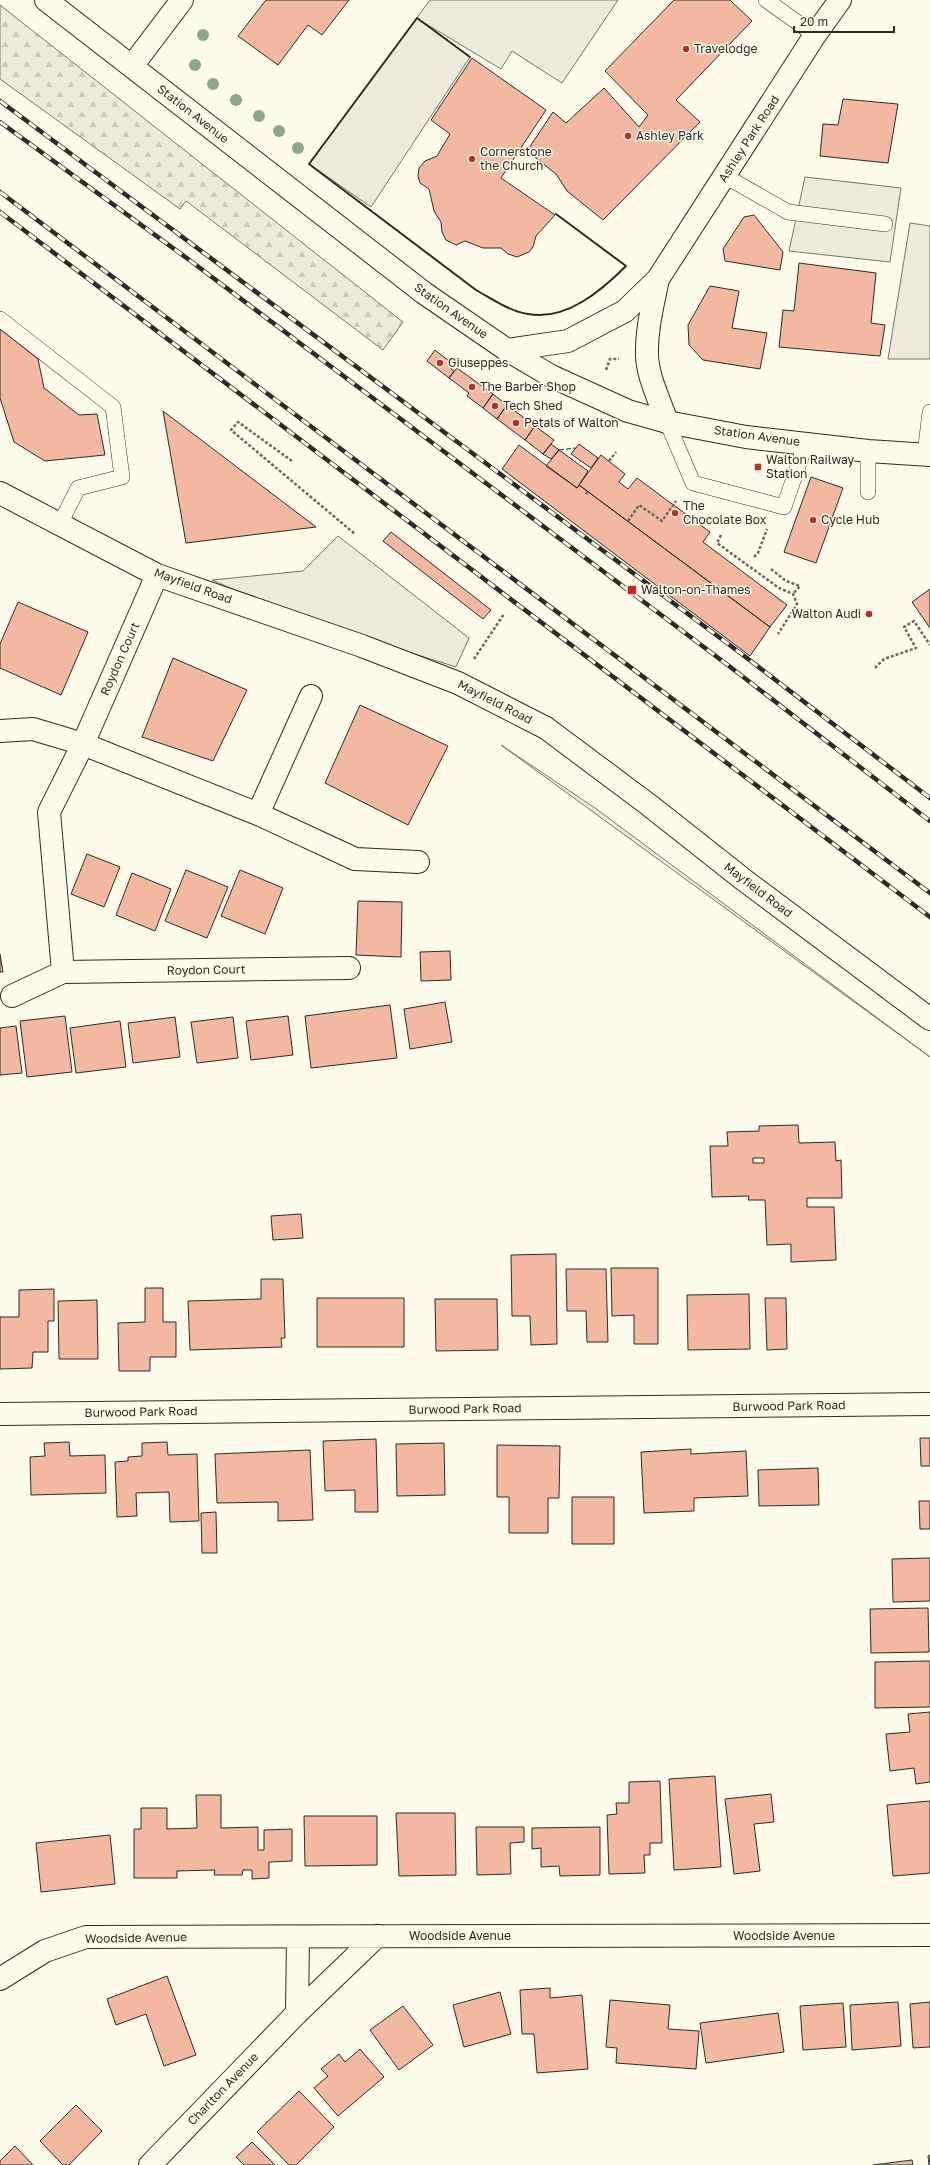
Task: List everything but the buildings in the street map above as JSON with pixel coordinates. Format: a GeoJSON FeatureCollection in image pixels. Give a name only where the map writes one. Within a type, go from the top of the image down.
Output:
{"type":"FeatureCollection","features":[{"type":"Feature","properties":{"kind":"street","name":"Station Avenue"},"geometry":{"type":"LineString","coordinates":[[46,0],[424,293],[507,350],[551,376],[628,411],[667,422],[746,436],[868,451],[927,455]]}},
{"type":"Feature","properties":{"kind":"street"},"geometry":{"type":"LineString","coordinates":[[132,66],[182,0]]}},
{"type":"Feature","properties":{"kind":"street","name":"Ashley Park Road"},"geometry":{"type":"LineString","coordinates":[[507,350],[568,341],[625,311],[658,279],[815,35],[840,0]]}},
{"type":"Feature","properties":{"kind":"street","name":"Ashley Park Road"},"geometry":{"type":"LineString","coordinates":[[658,279],[648,326],[647,357],[652,382],[667,422]]}},
{"type":"Feature","properties":{"kind":"street","name":"Mayfield Road"},"geometry":{"type":"LineString","coordinates":[[0,493],[157,575],[362,646],[458,683],[546,728],[649,805],[744,880],[930,1019]]}},
{"type":"Feature","properties":{"kind":"street","name":"Roydon Court"},"geometry":{"type":"LineString","coordinates":[[63,972],[49,812],[83,744],[157,575]]}},
{"type":"Feature","properties":{"kind":"street"},"geometry":{"type":"LineString","coordinates":[[258,814],[311,696]]}},
{"type":"Feature","properties":{"kind":"street"},"geometry":{"type":"LineString","coordinates":[[0,731],[33,729],[83,744],[258,814],[355,859],[418,862]]}},
{"type":"Feature","properties":{"kind":"street","name":"Roydon Court"},"geometry":{"type":"LineString","coordinates":[[12,996],[63,972],[349,968]]}},
{"type":"Feature","properties":{"kind":"street","name":"Burwood Park Road"},"geometry":{"type":"LineString","coordinates":[[0,1414],[930,1404]]}},
{"type":"Feature","properties":{"kind":"street","name":"Woodside Avenue"},"geometry":{"type":"LineString","coordinates":[[0,1979],[45,1951],[86,1937],[930,1935]]}},
{"type":"Feature","properties":{"kind":"street","name":"Charlton Avenue"},"geometry":{"type":"LineString","coordinates":[[150,2165],[297,2013],[378,1936]]}},
{"type":"Feature","properties":{"kind":"street"},"geometry":{"type":"LineString","coordinates":[[297,2013],[298,1937]]}},
{"type":"Feature","properties":{"kind":"lane"},"geometry":{"type":"LineString","coordinates":[[766,0],[815,35]]}},
{"type":"Feature","properties":{"kind":"lane"},"geometry":{"type":"LineString","coordinates":[[725,176],[788,212],[885,224]]}},
{"type":"Feature","properties":{"kind":"lane"},"geometry":{"type":"LineString","coordinates":[[0,319],[113,407],[122,477],[78,488],[60,524]]}},
{"type":"Feature","properties":{"kind":"lane"},"geometry":{"type":"LineString","coordinates":[[927,455],[930,412]]}},
{"type":"Feature","properties":{"kind":"lane"},"geometry":{"type":"LineString","coordinates":[[667,422],[693,483],[784,506],[806,443]]}},
{"type":"Feature","properties":{"kind":"lane"},"geometry":{"type":"LineString","coordinates":[[868,451],[868,492]]}},
{"type":"Feature","properties":{"kind":"path"},"geometry":{"type":"LineString","coordinates":[[606,371],[610,359]]}},
{"type":"Feature","properties":{"kind":"path"},"geometry":{"type":"LineString","coordinates":[[292,461],[238,422],[231,430],[355,534]]}},
{"type":"Feature","properties":{"kind":"path"},"geometry":{"type":"LineString","coordinates":[[609,461],[616,452]]}},
{"type":"Feature","properties":{"kind":"path"},"geometry":{"type":"LineString","coordinates":[[754,557],[758,553],[776,504]]}},
{"type":"Feature","properties":{"kind":"path"},"geometry":{"type":"LineString","coordinates":[[628,521],[639,505],[662,521],[673,505]]}},
{"type":"Feature","properties":{"kind":"path"},"geometry":{"type":"LineString","coordinates":[[721,535],[717,543],[779,588],[793,594],[797,604],[778,634]]}},
{"type":"Feature","properties":{"kind":"path"},"geometry":{"type":"LineString","coordinates":[[771,569],[786,581],[800,586],[793,594]]}},
{"type":"Feature","properties":{"kind":"path"},"geometry":{"type":"LineString","coordinates":[[458,683],[504,614]]}},
{"type":"Feature","properties":{"kind":"path"},"geometry":{"type":"LineString","coordinates":[[875,668],[884,659],[916,648],[904,627],[914,621],[930,645]]}},
{"type":"Feature","properties":{"kind":"green space"},"geometry":{"type":"Polygon","coordinates":[[[0,5],[403,322],[383,350],[186,201],[180,209],[0,79],[0,5]]]}},
{"type":"Feature","properties":{"kind":"shaded area"},"geometry":{"type":"Polygon","coordinates":[[[430,0],[618,0],[562,83],[512,51],[501,69],[423,22],[470,57],[371,207],[309,164],[430,0]]]}},
{"type":"Feature","properties":{"kind":"shaded area"},"geometry":{"type":"Polygon","coordinates":[[[805,177],[901,188],[890,262],[789,251],[805,177]]]}},
{"type":"Feature","properties":{"kind":"shaded area"},"geometry":{"type":"Polygon","coordinates":[[[910,223],[930,226],[930,359],[888,359],[910,223]]]}},
{"type":"Feature","properties":{"kind":"shaded area"},"geometry":{"type":"Polygon","coordinates":[[[338,536],[469,638],[456,667],[370,640],[269,605],[212,580],[303,571],[338,536]]]}},
{"type":"Feature","properties":{"kind":"shaded area"},"geometry":{"type":"Polygon","coordinates":[[[501,745],[595,808],[930,1057],[501,745]]]}},
{"type":"Feature","properties":{"kind":"railway"},"geometry":{"type":"LineString","coordinates":[[0,101],[739,652],[930,798]]}},
{"type":"Feature","properties":{"kind":"railway"},"geometry":{"type":"LineString","coordinates":[[0,122],[188,259],[729,666],[930,821]]}},
{"type":"Feature","properties":{"kind":"railway"},"geometry":{"type":"LineString","coordinates":[[0,192],[930,893]]}},
{"type":"Feature","properties":{"kind":"railway"},"geometry":{"type":"LineString","coordinates":[[0,212],[930,917]]}},
{"type":"Feature","properties":{"kind":"fence"},"geometry":{"type":"LineString","coordinates":[[559,450],[575,448]]}},
{"type":"Feature","properties":{"kind":"wall"},"geometry":{"type":"LineString","coordinates":[[470,57],[417,18],[309,164],[476,290],[494,301],[528,314],[542,315],[556,313],[582,302],[594,294],[626,266],[556,214]]}},
{"type":"Feature","properties":{"kind":"place","name":"Travelodge"},"geometry":{"type":"Point","coordinates":[686,49]}},
{"type":"Feature","properties":{"kind":"place","name":"Ashley Park"},"geometry":{"type":"Point","coordinates":[628,136]}},
{"type":"Feature","properties":{"kind":"place","name":"Cornerstone the Church"},"geometry":{"type":"Point","coordinates":[472,159]}},
{"type":"Feature","properties":{"kind":"place","name":"Giuseppes"},"geometry":{"type":"Point","coordinates":[440,363]}},
{"type":"Feature","properties":{"kind":"place","name":"The Barber Shop"},"geometry":{"type":"Point","coordinates":[472,387]}},
{"type":"Feature","properties":{"kind":"place","name":"Tech Shed"},"geometry":{"type":"Point","coordinates":[495,406]}},
{"type":"Feature","properties":{"kind":"place","name":"Petals of Walton"},"geometry":{"type":"Point","coordinates":[516,423]}},
{"type":"Feature","properties":{"kind":"place","name":"Walton Railway Station"},"geometry":{"type":"Point","coordinates":[758,467]}},
{"type":"Feature","properties":{"kind":"place","name":"The Chocolate Box"},"geometry":{"type":"Point","coordinates":[675,513]}},
{"type":"Feature","properties":{"kind":"place","name":"Cycle Hub"},"geometry":{"type":"Point","coordinates":[813,520]}},
{"type":"Feature","properties":{"kind":"place","name":"Walton-on-Thames"},"geometry":{"type":"Point","coordinates":[632,590]}},
{"type":"Feature","properties":{"kind":"place","name":"Walton Audi"},"geometry":{"type":"Point","coordinates":[869,614]}}]}
